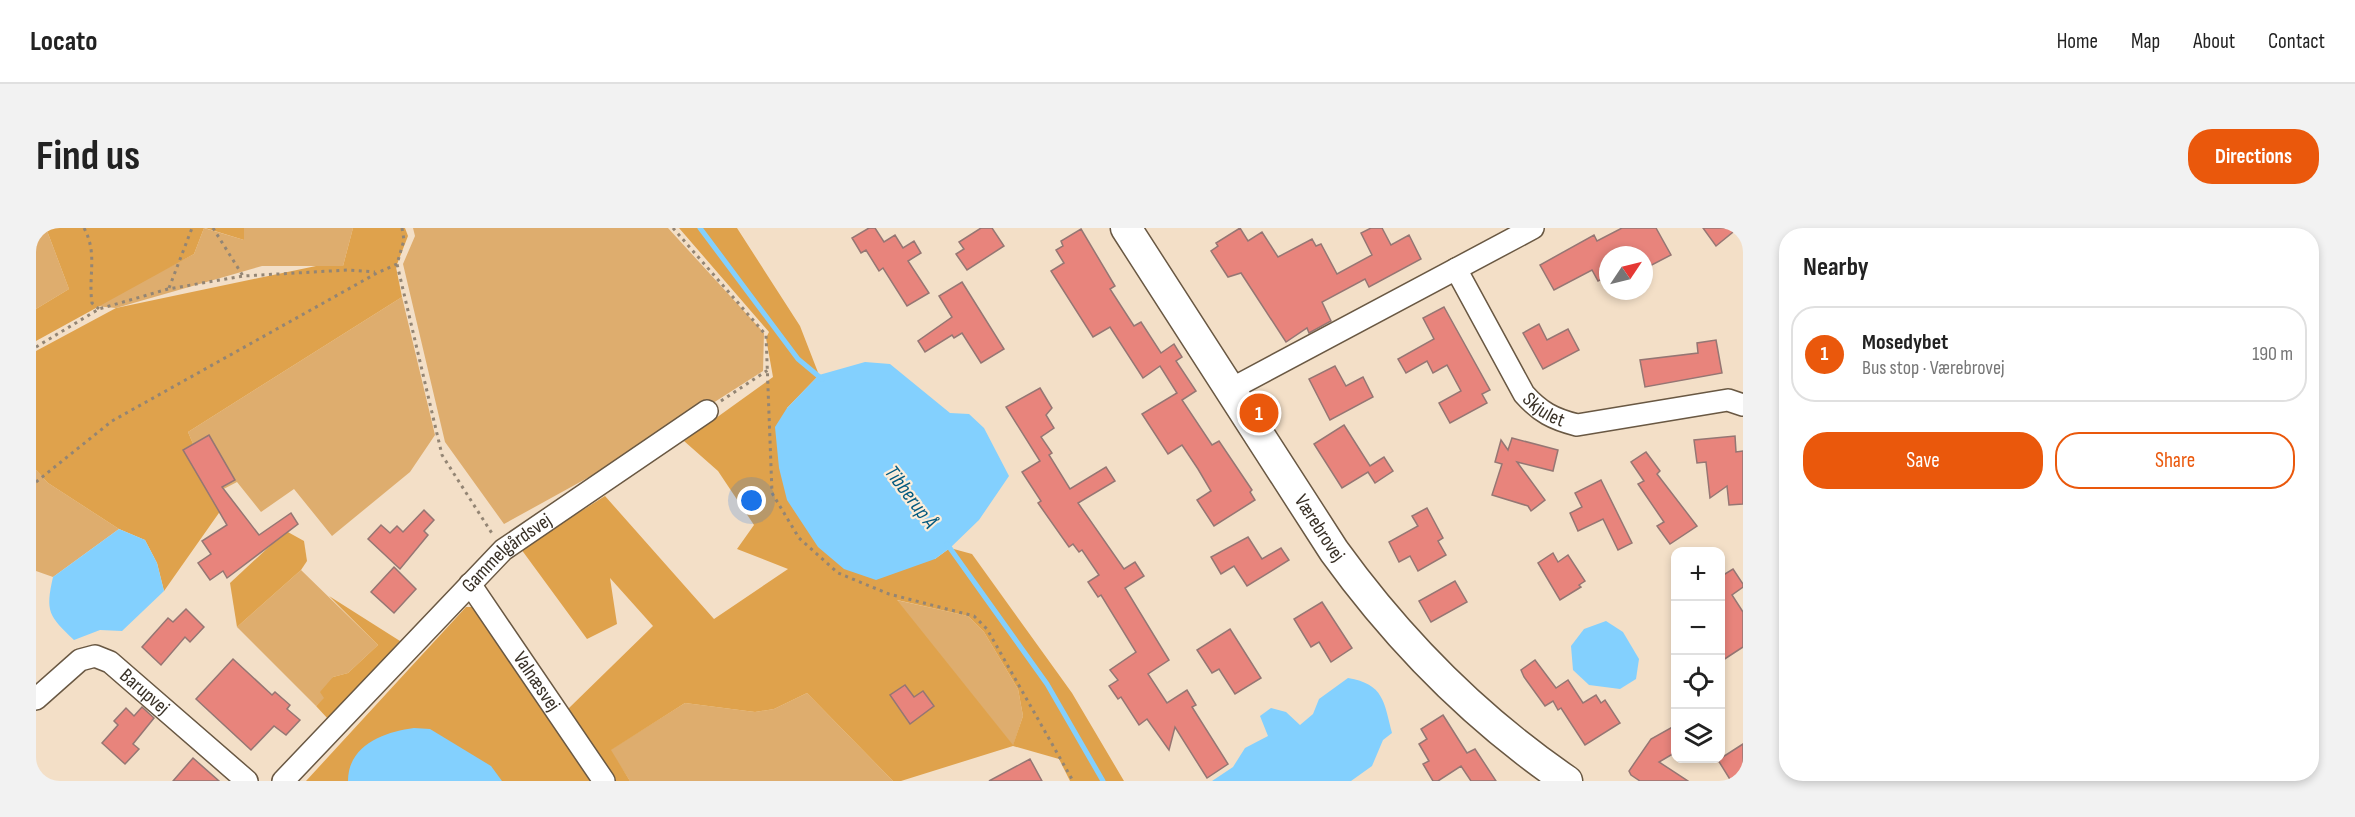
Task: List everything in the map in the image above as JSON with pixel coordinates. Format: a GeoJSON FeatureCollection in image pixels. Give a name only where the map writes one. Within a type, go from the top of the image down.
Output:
{"type":"FeatureCollection","features":[{"type":"Feature","properties":{"kind":"street","name":"Værebrovej"},"geometry":{"type":"LineString","coordinates":[[1126,228],[1334,551],[1400,636],[1498,730],[1567,781]]}},
{"type":"Feature","properties":{"kind":"street"},"geometry":{"type":"LineString","coordinates":[[1231,389],[1533,228]]}},
{"type":"Feature","properties":{"kind":"street","name":"Skjulet"},"geometry":{"type":"LineString","coordinates":[[1456,268],[1524,394],[1538,410],[1554,419],[1577,425],[1728,400],[1743,405]]}},
{"type":"Feature","properties":{"kind":"street","name":"Gammelgårdsvej"},"geometry":{"type":"LineString","coordinates":[[283,781],[503,550],[707,411]]}},
{"type":"Feature","properties":{"kind":"street","name":"Valnæsvej"},"geometry":{"type":"LineString","coordinates":[[470,584],[604,781]]}},
{"type":"Feature","properties":{"kind":"street","name":"Barupvej"},"geometry":{"type":"LineString","coordinates":[[36,699],[80,660],[95,656],[110,662],[248,781]]}},
{"type":"Feature","properties":{"kind":"path"},"geometry":{"type":"LineString","coordinates":[[84,228],[94,258],[89,285],[92,303],[99,309]]}},
{"type":"Feature","properties":{"kind":"path"},"geometry":{"type":"LineString","coordinates":[[168,289],[192,228]]}},
{"type":"Feature","properties":{"kind":"path"},"geometry":{"type":"LineString","coordinates":[[213,228],[243,276]]}},
{"type":"Feature","properties":{"kind":"path"},"geometry":{"type":"LineString","coordinates":[[402,228],[404,240],[397,264],[442,454],[503,550]]}},
{"type":"Feature","properties":{"kind":"path"},"geometry":{"type":"LineString","coordinates":[[673,228],[766,335],[772,494],[799,538],[838,573],[889,594],[974,616],[987,629],[1073,781]]}},
{"type":"Feature","properties":{"kind":"path"},"geometry":{"type":"LineString","coordinates":[[36,481],[112,421],[376,273],[397,264]]}},
{"type":"Feature","properties":{"kind":"path"},"geometry":{"type":"LineString","coordinates":[[36,347],[99,309],[168,289],[243,276],[348,270],[376,273]]}},
{"type":"Feature","properties":{"kind":"path"},"geometry":{"type":"LineString","coordinates":[[707,411],[768,370]]}},
{"type":"Feature","properties":{"kind":"shaded area"},"geometry":{"type":"Polygon","coordinates":[[[36,228],[46,228],[69,289],[36,309],[36,228]]]}},
{"type":"Feature","properties":{"kind":"shaded area"},"geometry":{"type":"Polygon","coordinates":[[[46,228],[204,228],[194,254],[36,341],[36,309],[69,289],[46,228]]]}},
{"type":"Feature","properties":{"kind":"shaded area"},"geometry":{"type":"Polygon","coordinates":[[[204,228],[244,240],[244,228],[353,228],[343,266],[262,266],[116,308],[95,306],[194,254],[204,228]]]}},
{"type":"Feature","properties":{"kind":"shaded area"},"geometry":{"type":"Polygon","coordinates":[[[205,228],[244,228],[244,240],[205,228]]]}},
{"type":"Feature","properties":{"kind":"shaded area"},"geometry":{"type":"Polygon","coordinates":[[[353,228],[405,228],[408,236],[396,267],[402,297],[188,432],[221,510],[164,591],[157,563],[145,540],[119,529],[48,483],[36,470],[36,351],[116,308],[316,266],[343,266],[353,228]]]}},
{"type":"Feature","properties":{"kind":"shaded area"},"geometry":{"type":"Polygon","coordinates":[[[413,228],[668,228],[764,333],[763,371],[649,444],[504,524],[445,442],[403,264],[415,236],[413,228]]]}},
{"type":"Feature","properties":{"kind":"shaded area"},"geometry":{"type":"Polygon","coordinates":[[[679,228],[737,228],[800,326],[819,375],[787,408],[935,559],[950,548],[972,554],[1072,693],[1124,781],[1070,781],[1059,759],[1013,746],[901,781],[893,781],[807,693],[774,709],[755,712],[685,703],[611,750],[630,781],[306,781],[466,607],[478,607],[557,716],[569,708],[653,626],[610,578],[617,624],[587,639],[521,549],[605,496],[714,619],[788,569],[737,549],[754,525],[718,471],[684,441],[773,377],[766,338],[769,332],[679,228]],[[897,600],[1013,745],[1023,716],[1018,689],[984,632],[968,616],[897,600]]]}},
{"type":"Feature","properties":{"kind":"shaded area"},"geometry":{"type":"Polygon","coordinates":[[[402,297],[435,435],[410,472],[332,536],[294,489],[261,512],[237,482],[214,494],[188,432],[402,297]]]}},
{"type":"Feature","properties":{"kind":"shaded area"},"geometry":{"type":"Polygon","coordinates":[[[36,470],[48,483],[119,529],[53,577],[36,571],[36,470]]]}},
{"type":"Feature","properties":{"kind":"shaded area"},"geometry":{"type":"Polygon","coordinates":[[[286,531],[304,541],[307,561],[301,570],[237,627],[230,583],[286,531]]]}},
{"type":"Feature","properties":{"kind":"shaded area"},"geometry":{"type":"Polygon","coordinates":[[[301,570],[378,645],[348,673],[333,677],[325,698],[316,706],[237,627],[301,570]]]}},
{"type":"Feature","properties":{"kind":"shaded area"},"geometry":{"type":"Polygon","coordinates":[[[329,596],[400,641],[329,720],[316,706],[324,698],[320,692],[333,677],[348,673],[378,645],[329,596]]]}},
{"type":"Feature","properties":{"kind":"shaded area"},"geometry":{"type":"Polygon","coordinates":[[[896,600],[968,616],[984,632],[1018,689],[1023,716],[1013,746],[896,600]]]}},
{"type":"Feature","properties":{"kind":"shaded area"},"geometry":{"type":"Polygon","coordinates":[[[807,693],[893,781],[630,781],[610,750],[685,703],[755,712],[774,709],[807,693]]]}},
{"type":"Feature","properties":{"kind":"water"},"geometry":{"type":"Polygon","coordinates":[[[865,362],[890,364],[950,413],[969,414],[984,428],[1009,476],[979,520],[950,548],[935,559],[876,580],[844,569],[818,547],[787,500],[779,468],[775,427],[787,408],[819,375],[865,362]]]}},
{"type":"Feature","properties":{"kind":"water"},"geometry":{"type":"Polygon","coordinates":[[[119,529],[145,540],[157,563],[164,591],[122,631],[100,630],[74,640],[51,613],[49,598],[53,577],[119,529]]]}},
{"type":"Feature","properties":{"kind":"water"},"geometry":{"type":"Polygon","coordinates":[[[1606,621],[1623,632],[1639,659],[1636,679],[1620,689],[1589,685],[1573,670],[1571,646],[1584,629],[1606,621]]]}},
{"type":"Feature","properties":{"kind":"water"},"geometry":{"type":"Polygon","coordinates":[[[1348,678],[1360,681],[1376,690],[1387,712],[1392,733],[1383,740],[1372,766],[1351,781],[1212,781],[1233,767],[1245,748],[1268,736],[1260,716],[1271,708],[1286,712],[1300,725],[1313,714],[1319,699],[1348,678]]]}},
{"type":"Feature","properties":{"kind":"water"},"geometry":{"type":"Polygon","coordinates":[[[414,728],[430,729],[491,766],[502,781],[348,781],[354,758],[361,749],[380,737],[414,728]]]}},
{"type":"Feature","properties":{"kind":"building"},"geometry":{"type":"Polygon","coordinates":[[[869,228],[875,228],[884,242],[895,235],[903,248],[914,241],[921,253],[908,261],[929,293],[907,306],[883,268],[879,271],[866,250],[861,253],[852,238],[869,228]]]}},
{"type":"Feature","properties":{"kind":"building"},"geometry":{"type":"Polygon","coordinates":[[[981,228],[992,228],[1004,246],[967,270],[956,254],[964,249],[959,242],[981,228]]]}},
{"type":"Feature","properties":{"kind":"building"},"geometry":{"type":"Polygon","coordinates":[[[1240,228],[1248,241],[1262,232],[1278,257],[1312,239],[1316,246],[1321,244],[1337,274],[1372,255],[1361,233],[1371,228],[1382,228],[1391,245],[1409,235],[1421,259],[1369,287],[1365,279],[1322,302],[1331,321],[1309,333],[1307,328],[1286,342],[1241,273],[1228,277],[1211,251],[1218,246],[1216,243],[1240,228]]]}},
{"type":"Feature","properties":{"kind":"building"},"geometry":{"type":"Polygon","coordinates":[[[1622,228],[1656,228],[1671,255],[1653,264],[1653,246],[1599,246],[1599,280],[1592,270],[1554,290],[1540,265],[1594,235],[1597,241],[1622,228]]]}},
{"type":"Feature","properties":{"kind":"building"},"geometry":{"type":"Polygon","coordinates":[[[1703,228],[1738,228],[1716,246],[1703,228]]]}},
{"type":"Feature","properties":{"kind":"building"},"geometry":{"type":"Polygon","coordinates":[[[1081,229],[1115,286],[1110,289],[1134,326],[1141,322],[1161,353],[1174,344],[1182,357],[1176,361],[1196,391],[1182,400],[1212,445],[1219,441],[1252,490],[1250,492],[1255,500],[1214,526],[1197,500],[1211,491],[1198,469],[1182,445],[1168,454],[1142,414],[1177,393],[1160,366],[1143,378],[1110,327],[1093,337],[1051,271],[1064,263],[1056,250],[1063,246],[1061,241],[1081,229]]]}},
{"type":"Feature","properties":{"kind":"building"},"geometry":{"type":"Polygon","coordinates":[[[962,282],[1004,349],[981,363],[962,333],[954,338],[952,335],[925,352],[918,341],[952,317],[939,296],[962,282]]]}},
{"type":"Feature","properties":{"kind":"building"},"geometry":{"type":"Polygon","coordinates":[[[1444,307],[1490,390],[1482,394],[1487,403],[1450,423],[1439,403],[1461,391],[1447,365],[1433,373],[1427,361],[1406,373],[1398,359],[1434,339],[1423,318],[1444,307]]]}},
{"type":"Feature","properties":{"kind":"building"},"geometry":{"type":"Polygon","coordinates":[[[1539,324],[1547,340],[1568,329],[1579,350],[1543,369],[1523,333],[1539,324]]]}},
{"type":"Feature","properties":{"kind":"building"},"geometry":{"type":"Polygon","coordinates":[[[1716,340],[1722,373],[1645,387],[1640,360],[1698,353],[1697,343],[1716,340]]]}},
{"type":"Feature","properties":{"kind":"building"},"geometry":{"type":"Polygon","coordinates":[[[1335,366],[1346,386],[1363,377],[1373,397],[1330,420],[1309,379],[1335,366]]]}},
{"type":"Feature","properties":{"kind":"building"},"geometry":{"type":"Polygon","coordinates":[[[1040,388],[1052,408],[1046,415],[1054,428],[1041,437],[1052,453],[1049,455],[1070,489],[1106,467],[1115,481],[1078,503],[1124,569],[1135,562],[1144,576],[1125,588],[1169,660],[1148,674],[1167,703],[1187,690],[1196,705],[1192,707],[1228,764],[1207,778],[1175,727],[1169,750],[1147,719],[1139,725],[1121,697],[1118,699],[1109,686],[1118,680],[1110,670],[1136,652],[1101,595],[1098,597],[1088,582],[1099,575],[1082,550],[1079,552],[1073,544],[1069,547],[1038,503],[1041,501],[1022,472],[1040,461],[1006,407],[1040,388]]]}},
{"type":"Feature","properties":{"kind":"building"},"geometry":{"type":"Polygon","coordinates":[[[1344,425],[1370,466],[1384,457],[1393,471],[1375,483],[1368,472],[1342,488],[1314,444],[1344,425]]]}},
{"type":"Feature","properties":{"kind":"building"},"geometry":{"type":"Polygon","coordinates":[[[209,435],[235,480],[222,487],[259,535],[291,513],[298,524],[227,578],[223,571],[210,580],[198,563],[211,554],[202,541],[227,525],[183,450],[209,435]]]}},
{"type":"Feature","properties":{"kind":"building"},"geometry":{"type":"Polygon","coordinates":[[[1735,436],[1736,452],[1743,451],[1743,504],[1729,505],[1727,486],[1710,498],[1706,462],[1697,463],[1694,440],[1735,436]]]}},
{"type":"Feature","properties":{"kind":"building"},"geometry":{"type":"Polygon","coordinates":[[[1512,438],[1558,450],[1553,471],[1517,462],[1545,500],[1531,511],[1528,506],[1492,495],[1502,464],[1495,462],[1501,440],[1508,450],[1512,438]]]}},
{"type":"Feature","properties":{"kind":"building"},"geometry":{"type":"Polygon","coordinates":[[[1646,452],[1660,471],[1657,474],[1697,526],[1670,544],[1657,526],[1664,522],[1638,484],[1644,481],[1631,462],[1646,452]]]}},
{"type":"Feature","properties":{"kind":"building"},"geometry":{"type":"Polygon","coordinates":[[[1601,480],[1632,543],[1618,550],[1603,519],[1578,531],[1570,513],[1582,507],[1575,493],[1601,480]]]}},
{"type":"Feature","properties":{"kind":"building"},"geometry":{"type":"Polygon","coordinates":[[[1427,508],[1443,538],[1438,541],[1446,555],[1418,571],[1410,556],[1399,562],[1389,542],[1418,526],[1412,516],[1427,508]]]}},
{"type":"Feature","properties":{"kind":"building"},"geometry":{"type":"Polygon","coordinates":[[[424,510],[434,520],[424,531],[428,535],[400,569],[368,539],[381,525],[390,533],[397,526],[403,532],[424,510]]]}},
{"type":"Feature","properties":{"kind":"building"},"geometry":{"type":"Polygon","coordinates":[[[1248,537],[1262,559],[1281,548],[1289,560],[1247,586],[1234,566],[1221,574],[1211,557],[1248,537]]]}},
{"type":"Feature","properties":{"kind":"building"},"geometry":{"type":"Polygon","coordinates":[[[1553,553],[1558,562],[1568,555],[1585,581],[1579,585],[1581,587],[1560,600],[1538,563],[1553,553]]]}},
{"type":"Feature","properties":{"kind":"building"},"geometry":{"type":"Polygon","coordinates":[[[394,567],[416,589],[394,613],[371,592],[394,567]]]}},
{"type":"Feature","properties":{"kind":"building"},"geometry":{"type":"Polygon","coordinates":[[[1733,569],[1743,584],[1743,587],[1732,595],[1743,612],[1743,647],[1725,659],[1725,601],[1725,574],[1733,569]]]}},
{"type":"Feature","properties":{"kind":"building"},"geometry":{"type":"Polygon","coordinates":[[[1455,581],[1467,602],[1431,622],[1419,601],[1455,581]]]}},
{"type":"Feature","properties":{"kind":"building"},"geometry":{"type":"Polygon","coordinates":[[[1322,602],[1352,648],[1331,662],[1319,642],[1311,647],[1294,619],[1322,602]]]}},
{"type":"Feature","properties":{"kind":"building"},"geometry":{"type":"Polygon","coordinates":[[[186,609],[204,627],[190,642],[185,637],[161,665],[142,647],[168,618],[173,622],[186,609]]]}},
{"type":"Feature","properties":{"kind":"building"},"geometry":{"type":"Polygon","coordinates":[[[1230,629],[1261,678],[1235,694],[1219,669],[1212,673],[1197,650],[1230,629]]]}},
{"type":"Feature","properties":{"kind":"building"},"geometry":{"type":"Polygon","coordinates":[[[233,659],[272,695],[275,692],[290,705],[287,709],[300,720],[286,735],[274,726],[251,750],[196,699],[233,659]]]}},
{"type":"Feature","properties":{"kind":"building"},"geometry":{"type":"Polygon","coordinates":[[[1535,660],[1556,688],[1568,680],[1583,703],[1596,695],[1601,703],[1605,700],[1620,723],[1585,745],[1561,708],[1558,710],[1553,701],[1545,706],[1524,677],[1521,670],[1535,660]]]}},
{"type":"Feature","properties":{"kind":"building"},"geometry":{"type":"Polygon","coordinates":[[[905,685],[914,697],[923,691],[934,706],[910,724],[890,695],[905,685]]]}},
{"type":"Feature","properties":{"kind":"building"},"geometry":{"type":"Polygon","coordinates":[[[142,707],[154,718],[133,744],[139,749],[125,764],[102,743],[118,725],[114,721],[126,708],[134,716],[142,707]]]}},
{"type":"Feature","properties":{"kind":"building"},"geometry":{"type":"Polygon","coordinates":[[[1443,715],[1467,753],[1475,749],[1496,781],[1471,781],[1461,766],[1438,781],[1433,781],[1423,764],[1429,761],[1419,744],[1427,739],[1421,729],[1443,715]]]}},
{"type":"Feature","properties":{"kind":"building"},"geometry":{"type":"Polygon","coordinates":[[[1671,728],[1671,755],[1659,762],[1688,781],[1640,781],[1631,775],[1629,771],[1651,739],[1671,728]]]}},
{"type":"Feature","properties":{"kind":"building"},"geometry":{"type":"Polygon","coordinates":[[[1743,744],[1743,781],[1731,781],[1720,763],[1725,763],[1725,756],[1743,744]]]}},
{"type":"Feature","properties":{"kind":"building"},"geometry":{"type":"Polygon","coordinates":[[[193,758],[219,781],[173,781],[193,758]]]}},
{"type":"Feature","properties":{"kind":"building"},"geometry":{"type":"Polygon","coordinates":[[[1030,759],[1042,781],[989,781],[1030,759]]]}},
{"type":"Feature","properties":{"kind":"waterway","name":"Tibberup Å"},"geometry":{"type":"LineString","coordinates":[[700,228],[798,359],[822,379]]}},
{"type":"Feature","properties":{"kind":"waterway","name":"Tibberup Å"},"geometry":{"type":"LineString","coordinates":[[947,544],[1047,684],[1103,781]]}},
{"type":"Feature","properties":{"kind":"place","name":"Mosedybet"},"geometry":{"type":"Point","coordinates":[1259,413]}}]}
